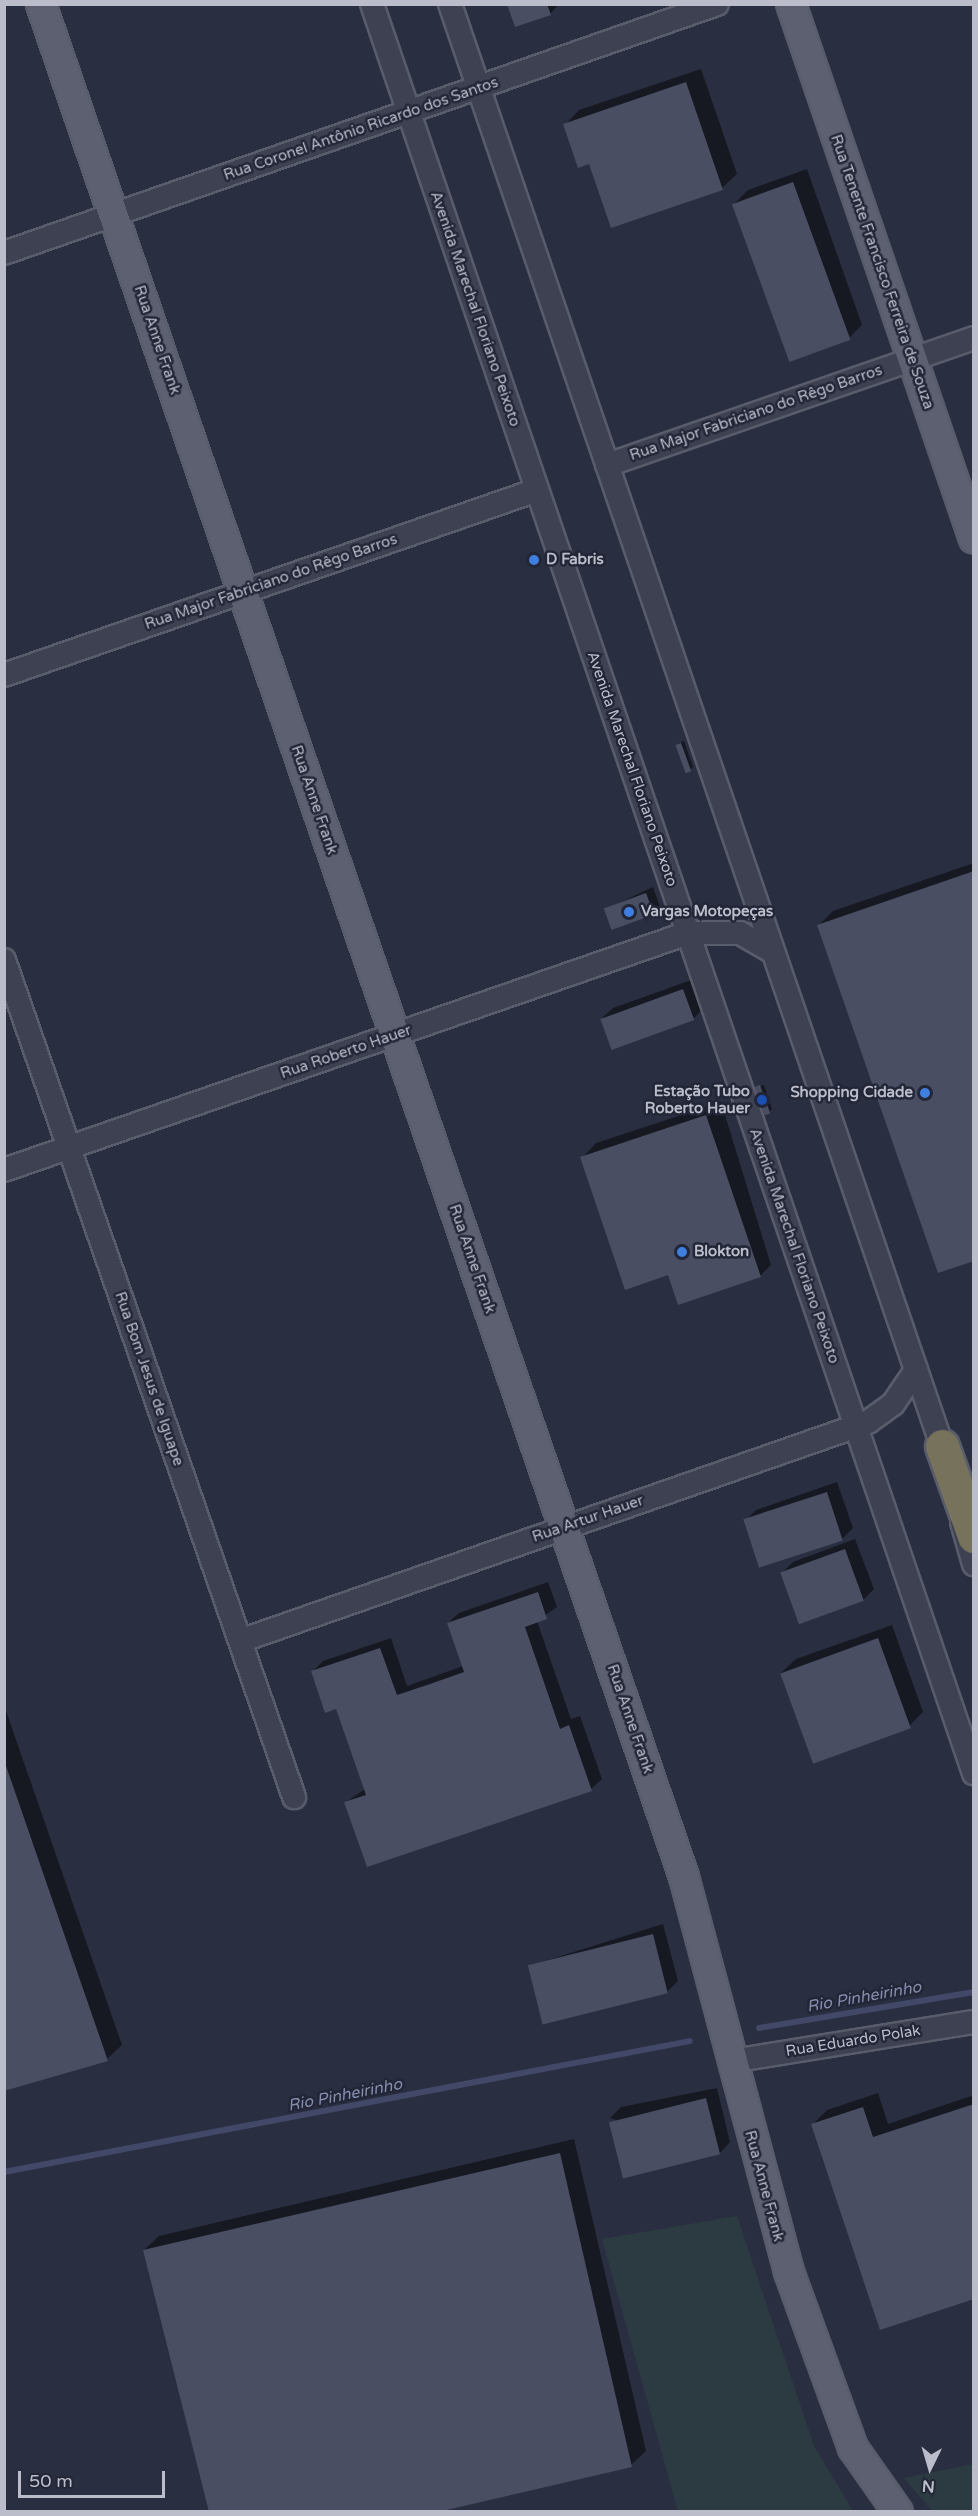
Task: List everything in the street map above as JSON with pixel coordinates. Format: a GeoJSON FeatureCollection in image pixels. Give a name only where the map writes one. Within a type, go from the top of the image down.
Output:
{"type":"FeatureCollection","features":[{"type":"Feature","properties":{"kind":"highway"},"geometry":{"type":"LineString","coordinates":[[942,1446],[974,1536]]}},
{"type":"Feature","properties":{"kind":"main road","name":"Rua Anne Frank"},"geometry":{"type":"LineString","coordinates":[[41,4],[684,1877],[776,2232],[839,2415],[870,2476],[898,2511]]}},
{"type":"Feature","properties":{"kind":"main road","name":"Rua Tenente Francisco Ferreira de Souza"},"geometry":{"type":"LineString","coordinates":[[790,4],[974,539]]}},
{"type":"Feature","properties":{"kind":"street","name":"Avenida Marechal Floriano Peixoto"},"geometry":{"type":"LineString","coordinates":[[372,4],[974,1773]]}},
{"type":"Feature","properties":{"kind":"street"},"geometry":{"type":"LineString","coordinates":[[450,4],[942,1446],[974,1564]]}},
{"type":"Feature","properties":{"kind":"street","name":"Rua Coronel Antônio Ricardo dos Santos"},"geometry":{"type":"LineString","coordinates":[[4,253],[717,4]]}},
{"type":"Feature","properties":{"kind":"street","name":"Rua Major Fabriciano do Rêgo Barros"},"geometry":{"type":"LineString","coordinates":[[607,465],[974,338]]}},
{"type":"Feature","properties":{"kind":"street","name":"Rua Major Fabriciano do Rêgo Barros"},"geometry":{"type":"LineString","coordinates":[[4,675],[537,490]]}},
{"type":"Feature","properties":{"kind":"street","name":"Rua Roberto Hauer"},"geometry":{"type":"LineString","coordinates":[[4,1170],[688,933],[740,933],[773,952]]}},
{"type":"Feature","properties":{"kind":"street","name":"Rua Bom Jesus de Iguape"},"geometry":{"type":"LineString","coordinates":[[4,960],[294,1797]]}},
{"type":"Feature","properties":{"kind":"street","name":"Rua Artur Hauer"},"geometry":{"type":"LineString","coordinates":[[240,1641],[855,1426],[882,1415],[916,1370]]}},
{"type":"Feature","properties":{"kind":"street","name":"Rua Eduardo Polak"},"geometry":{"type":"LineString","coordinates":[[732,2061],[974,2022]]}},
{"type":"Feature","properties":{"kind":"shaded area"},"geometry":{"type":"Polygon","coordinates":[[[737,2216],[814,2446],[853,2511],[678,2511],[602,2239],[737,2216]]]}},
{"type":"Feature","properties":{"kind":"shaded area"},"geometry":{"type":"Polygon","coordinates":[[[973,2464],[973,2511],[932,2511],[904,2478],[973,2464]]]}},
{"type":"Feature","properties":{"kind":"building"},"geometry":{"type":"Polygon","coordinates":[[[507,4],[547,4],[551,15],[515,27],[507,4]]]}},
{"type":"Feature","properties":{"kind":"building"},"geometry":{"type":"Polygon","coordinates":[[[686,82],[723,190],[611,228],[589,164],[578,168],[563,124],[686,82]]]}},
{"type":"Feature","properties":{"kind":"building"},"geometry":{"type":"Polygon","coordinates":[[[793,182],[850,340],[789,362],[732,204],[793,182]]]}},
{"type":"Feature","properties":{"kind":"building"},"geometry":{"type":"Polygon","coordinates":[[[681,743],[691,771],[686,773],[675,745],[681,743]]]}},
{"type":"Feature","properties":{"kind":"building","name":"Shopping Cidade"},"geometry":{"type":"Polygon","coordinates":[[[974,871],[974,1261],[938,1273],[817,925],[974,871]]]}},
{"type":"Feature","properties":{"kind":"building","name":"Vargas Motopeças"},"geometry":{"type":"Polygon","coordinates":[[[646,893],[654,915],[612,930],[604,908],[646,893]]]}},
{"type":"Feature","properties":{"kind":"building"},"geometry":{"type":"Polygon","coordinates":[[[683,989],[694,1020],[612,1050],[600,1019],[683,989]]]}},
{"type":"Feature","properties":{"kind":"building","name":"Estação Tubo Roberto Hauer"},"geometry":{"type":"Polygon","coordinates":[[[760,1085],[770,1113],[765,1115],[754,1087],[760,1085]]]}},
{"type":"Feature","properties":{"kind":"building"},"geometry":{"type":"Polygon","coordinates":[[[706,1115],[761,1277],[678,1305],[668,1275],[625,1290],[580,1157],[706,1115]]]}},
{"type":"Feature","properties":{"kind":"building"},"geometry":{"type":"Polygon","coordinates":[[[827,1492],[843,1541],[759,1568],[743,1519],[827,1492]]]}},
{"type":"Feature","properties":{"kind":"building"},"geometry":{"type":"Polygon","coordinates":[[[845,1549],[864,1601],[799,1624],[780,1573],[845,1549]]]}},
{"type":"Feature","properties":{"kind":"building"},"geometry":{"type":"Polygon","coordinates":[[[538,1592],[547,1619],[525,1627],[560,1729],[569,1725],[592,1791],[367,1867],[344,1802],[366,1795],[336,1709],[325,1713],[311,1671],[380,1648],[397,1695],[430,1684],[464,1672],[447,1623],[538,1592]]]}},
{"type":"Feature","properties":{"kind":"building"},"geometry":{"type":"Polygon","coordinates":[[[878,1638],[911,1728],[813,1764],[780,1674],[878,1638]]]}},
{"type":"Feature","properties":{"kind":"building"},"geometry":{"type":"Polygon","coordinates":[[[4,1760],[108,2061],[4,2091],[4,1760]]]}},
{"type":"Feature","properties":{"kind":"building"},"geometry":{"type":"Polygon","coordinates":[[[653,1934],[668,1993],[543,2024],[528,1965],[653,1934]]]}},
{"type":"Feature","properties":{"kind":"building"},"geometry":{"type":"Polygon","coordinates":[[[706,2098],[720,2154],[623,2178],[609,2122],[706,2098]]]}},
{"type":"Feature","properties":{"kind":"building"},"geometry":{"type":"Polygon","coordinates":[[[974,2104],[974,2299],[880,2330],[811,2124],[863,2107],[873,2137],[974,2104]]]}},
{"type":"Feature","properties":{"kind":"building"},"geometry":{"type":"Polygon","coordinates":[[[560,2153],[632,2467],[438,2512],[209,2512],[143,2250],[560,2153]]]}},
{"type":"Feature","properties":{"kind":"waterway","name":"Rio Pinheirinho"},"geometry":{"type":"LineString","coordinates":[[759,2028],[974,1992]]}},
{"type":"Feature","properties":{"kind":"waterway","name":"Rio Pinheirinho"},"geometry":{"type":"LineString","coordinates":[[4,2172],[690,2041]]}},
{"type":"Feature","properties":{"kind":"place","name":"D Fabris"},"geometry":{"type":"Point","coordinates":[534,560]}},
{"type":"Feature","properties":{"kind":"place","name":"Vargas Motopeças"},"geometry":{"type":"Point","coordinates":[629,912]}},
{"type":"Feature","properties":{"kind":"place","name":"Shopping Cidade"},"geometry":{"type":"Point","coordinates":[925,1093]}},
{"type":"Feature","properties":{"kind":"place","name":"Estação Tubo Roberto Hauer"},"geometry":{"type":"Point","coordinates":[762,1100]}},
{"type":"Feature","properties":{"kind":"place","name":"Blokton"},"geometry":{"type":"Point","coordinates":[682,1252]}}]}
